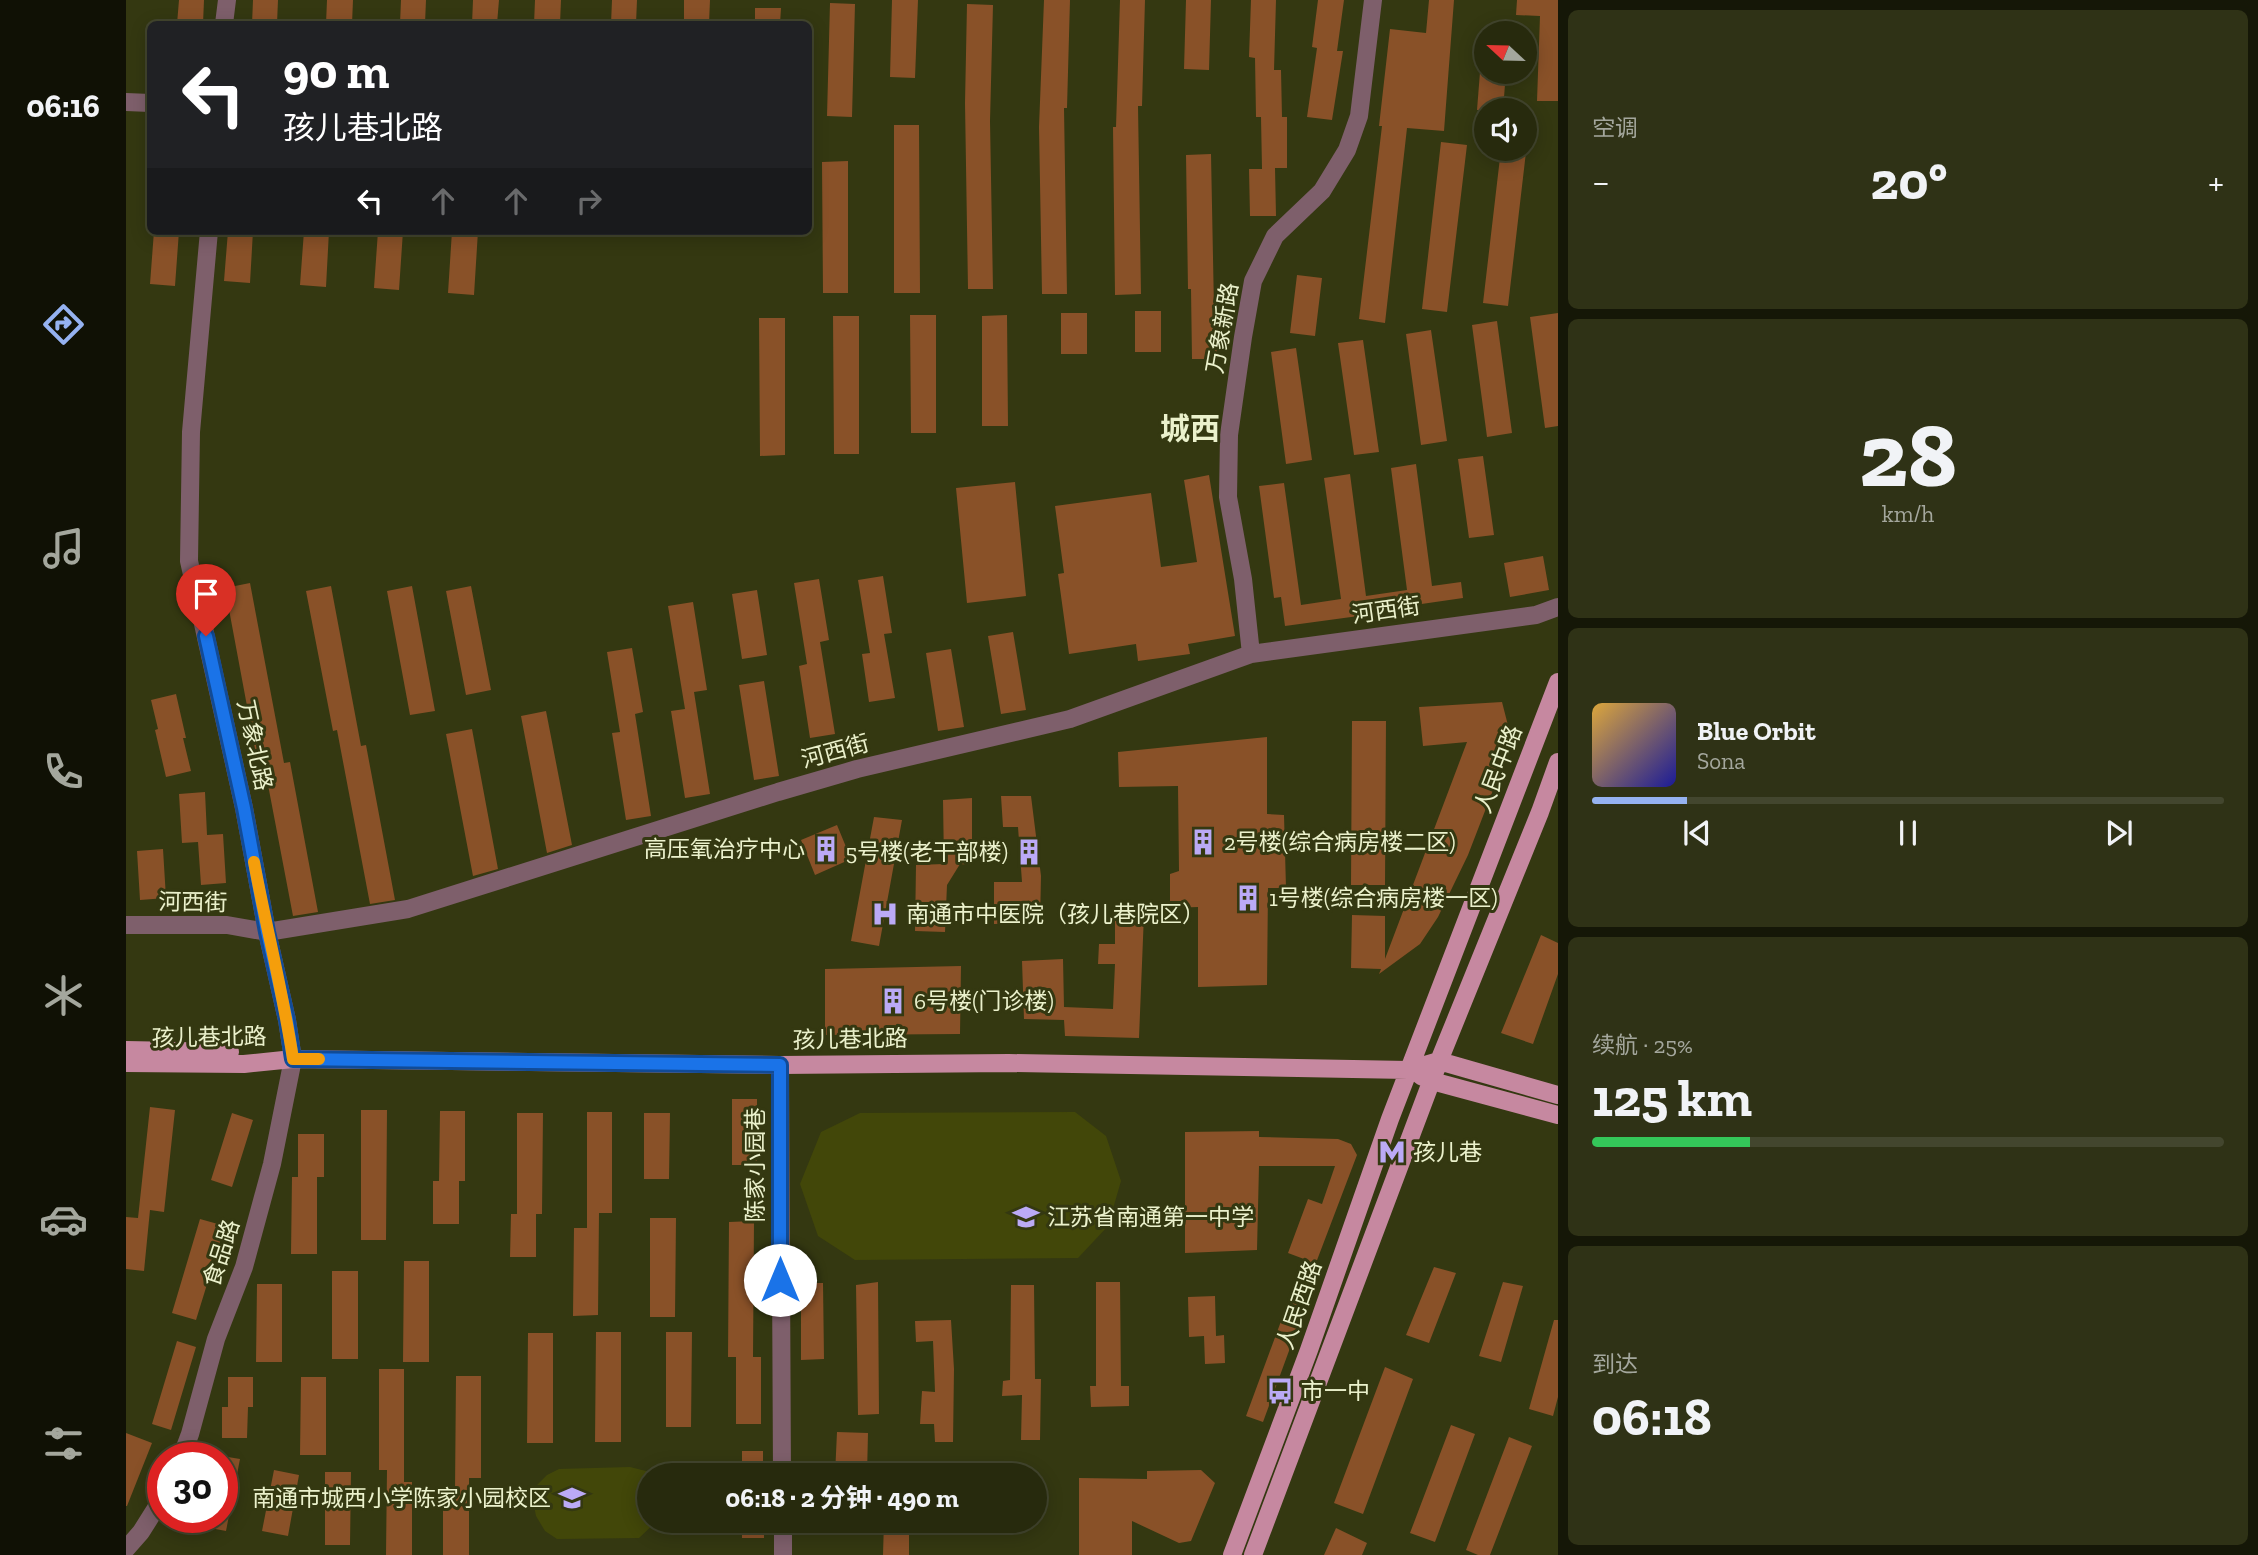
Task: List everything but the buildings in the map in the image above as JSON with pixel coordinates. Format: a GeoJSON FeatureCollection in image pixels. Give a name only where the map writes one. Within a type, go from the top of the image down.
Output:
{"type":"FeatureCollection","features":[{"type":"Feature","properties":{"kind":"main road","name":"人民中路"},"geometry":{"type":"LineString","coordinates":[[1409,1070],[1558,682]]}},
{"type":"Feature","properties":{"kind":"main road"},"geometry":{"type":"LineString","coordinates":[[1432,1081],[1558,762]]}},
{"type":"Feature","properties":{"kind":"main road","name":"孩儿巷北路"},"geometry":{"type":"LineString","coordinates":[[126,1050],[244,1052],[293,1059]]}},
{"type":"Feature","properties":{"kind":"main road","name":"孩儿巷北路"},"geometry":{"type":"LineString","coordinates":[[126,1063],[244,1064],[293,1059],[780,1065],[1009,1063],[1409,1070]]}},
{"type":"Feature","properties":{"kind":"main road"},"geometry":{"type":"LineString","coordinates":[[1409,1070],[1439,1061],[1558,1095]]}},
{"type":"Feature","properties":{"kind":"main road"},"geometry":{"type":"LineString","coordinates":[[1409,1070],[1432,1081],[1558,1115]]}},
{"type":"Feature","properties":{"kind":"main road","name":"人民西路"},"geometry":{"type":"LineString","coordinates":[[1232,1555],[1409,1070]]}},
{"type":"Feature","properties":{"kind":"main road","name":"人民西路"},"geometry":{"type":"LineString","coordinates":[[1253,1555],[1432,1081]]}},
{"type":"Feature","properties":{"kind":"street"},"geometry":{"type":"LineString","coordinates":[[224,21],[226,0]]}},
{"type":"Feature","properties":{"kind":"street","name":"万象新路"},"geometry":{"type":"LineString","coordinates":[[1251,654],[1243,579],[1228,497],[1229,435],[1253,281],[1275,236],[1322,191],[1347,150],[1359,116],[1373,0]]}},
{"type":"Feature","properties":{"kind":"street"},"geometry":{"type":"LineString","coordinates":[[126,102],[147,103]]}},
{"type":"Feature","properties":{"kind":"street","name":"万象北路"},"geometry":{"type":"LineString","coordinates":[[208,235],[203,318],[191,432],[190,561],[244,808],[293,1059]]}},
{"type":"Feature","properties":{"kind":"street","name":"河西街"},"geometry":{"type":"LineString","coordinates":[[126,925],[228,925],[267,932],[408,909],[805,784],[1070,719],[1251,654],[1536,615],[1558,607]]}},
{"type":"Feature","properties":{"kind":"street","name":"食品路"},"geometry":{"type":"LineString","coordinates":[[187,1442],[216,1339],[244,1267],[272,1164],[293,1059]]}},
{"type":"Feature","properties":{"kind":"street","name":"陈家小园巷"},"geometry":{"type":"LineString","coordinates":[[780,1065],[782,1463]]}},
{"type":"Feature","properties":{"kind":"street"},"geometry":{"type":"LineString","coordinates":[[126,1549],[147,1522]]}},
{"type":"Feature","properties":{"kind":"street"},"geometry":{"type":"LineString","coordinates":[[783,1533],[783,1555]]}},
{"type":"Feature","properties":{"kind":"green space"},"geometry":{"type":"Polygon","coordinates":[[[1075,1112],[1106,1136],[1121,1181],[1108,1226],[1078,1258],[855,1260],[818,1236],[800,1184],[821,1132],[860,1113],[1075,1112]]]}},
{"type":"Feature","properties":{"kind":"green space"},"geometry":{"type":"Polygon","coordinates":[[[559,1469],[637,1469],[637,1533],[644,1533],[639,1538],[557,1539],[545,1531],[536,1516],[533,1501],[535,1487],[547,1475],[559,1469]]]}},
{"type":"Feature","properties":{"kind":"slow traffic"},"geometry":{"type":"LineString","coordinates":[[254,862],[293,1059],[319,1059]]}},
{"type":"Feature","properties":{"kind":"place","name":"2号楼(综合病房楼二区)"},"geometry":{"type":"Point","coordinates":[1203,842]}},
{"type":"Feature","properties":{"kind":"place","name":"高压氧治疗中心"},"geometry":{"type":"Point","coordinates":[826,849]}},
{"type":"Feature","properties":{"kind":"place","name":"5号楼(老干部楼)"},"geometry":{"type":"Point","coordinates":[1029,852]}},
{"type":"Feature","properties":{"kind":"place","name":"1号楼(综合病房楼一区)"},"geometry":{"type":"Point","coordinates":[1248,898]}},
{"type":"Feature","properties":{"kind":"place","name":"南通市中医院（孩儿巷院区）"},"geometry":{"type":"Point","coordinates":[885,914]}},
{"type":"Feature","properties":{"kind":"place","name":"6号楼(门诊楼)"},"geometry":{"type":"Point","coordinates":[893,1001]}},
{"type":"Feature","properties":{"kind":"place","name":"孩儿巷"},"geometry":{"type":"Point","coordinates":[1392,1152]}},
{"type":"Feature","properties":{"kind":"place","name":"江苏省南通第一中学"},"geometry":{"type":"Point","coordinates":[1026,1217]}},
{"type":"Feature","properties":{"kind":"place","name":"市一中"},"geometry":{"type":"Point","coordinates":[1280,1391]}},
{"type":"Feature","properties":{"kind":"place","name":"南通市城西小学陈家小园校区"},"geometry":{"type":"Point","coordinates":[572,1498]}},
{"type":"Feature","properties":{"kind":"district","name":"城西"},"geometry":{"type":"Point","coordinates":[1190,429]}},
{"type":"Feature","properties":{"kind":"route"},"geometry":{"type":"LineString","coordinates":[[206,636],[244,808],[293,1059],[780,1065],[780,1280]]}}]}
